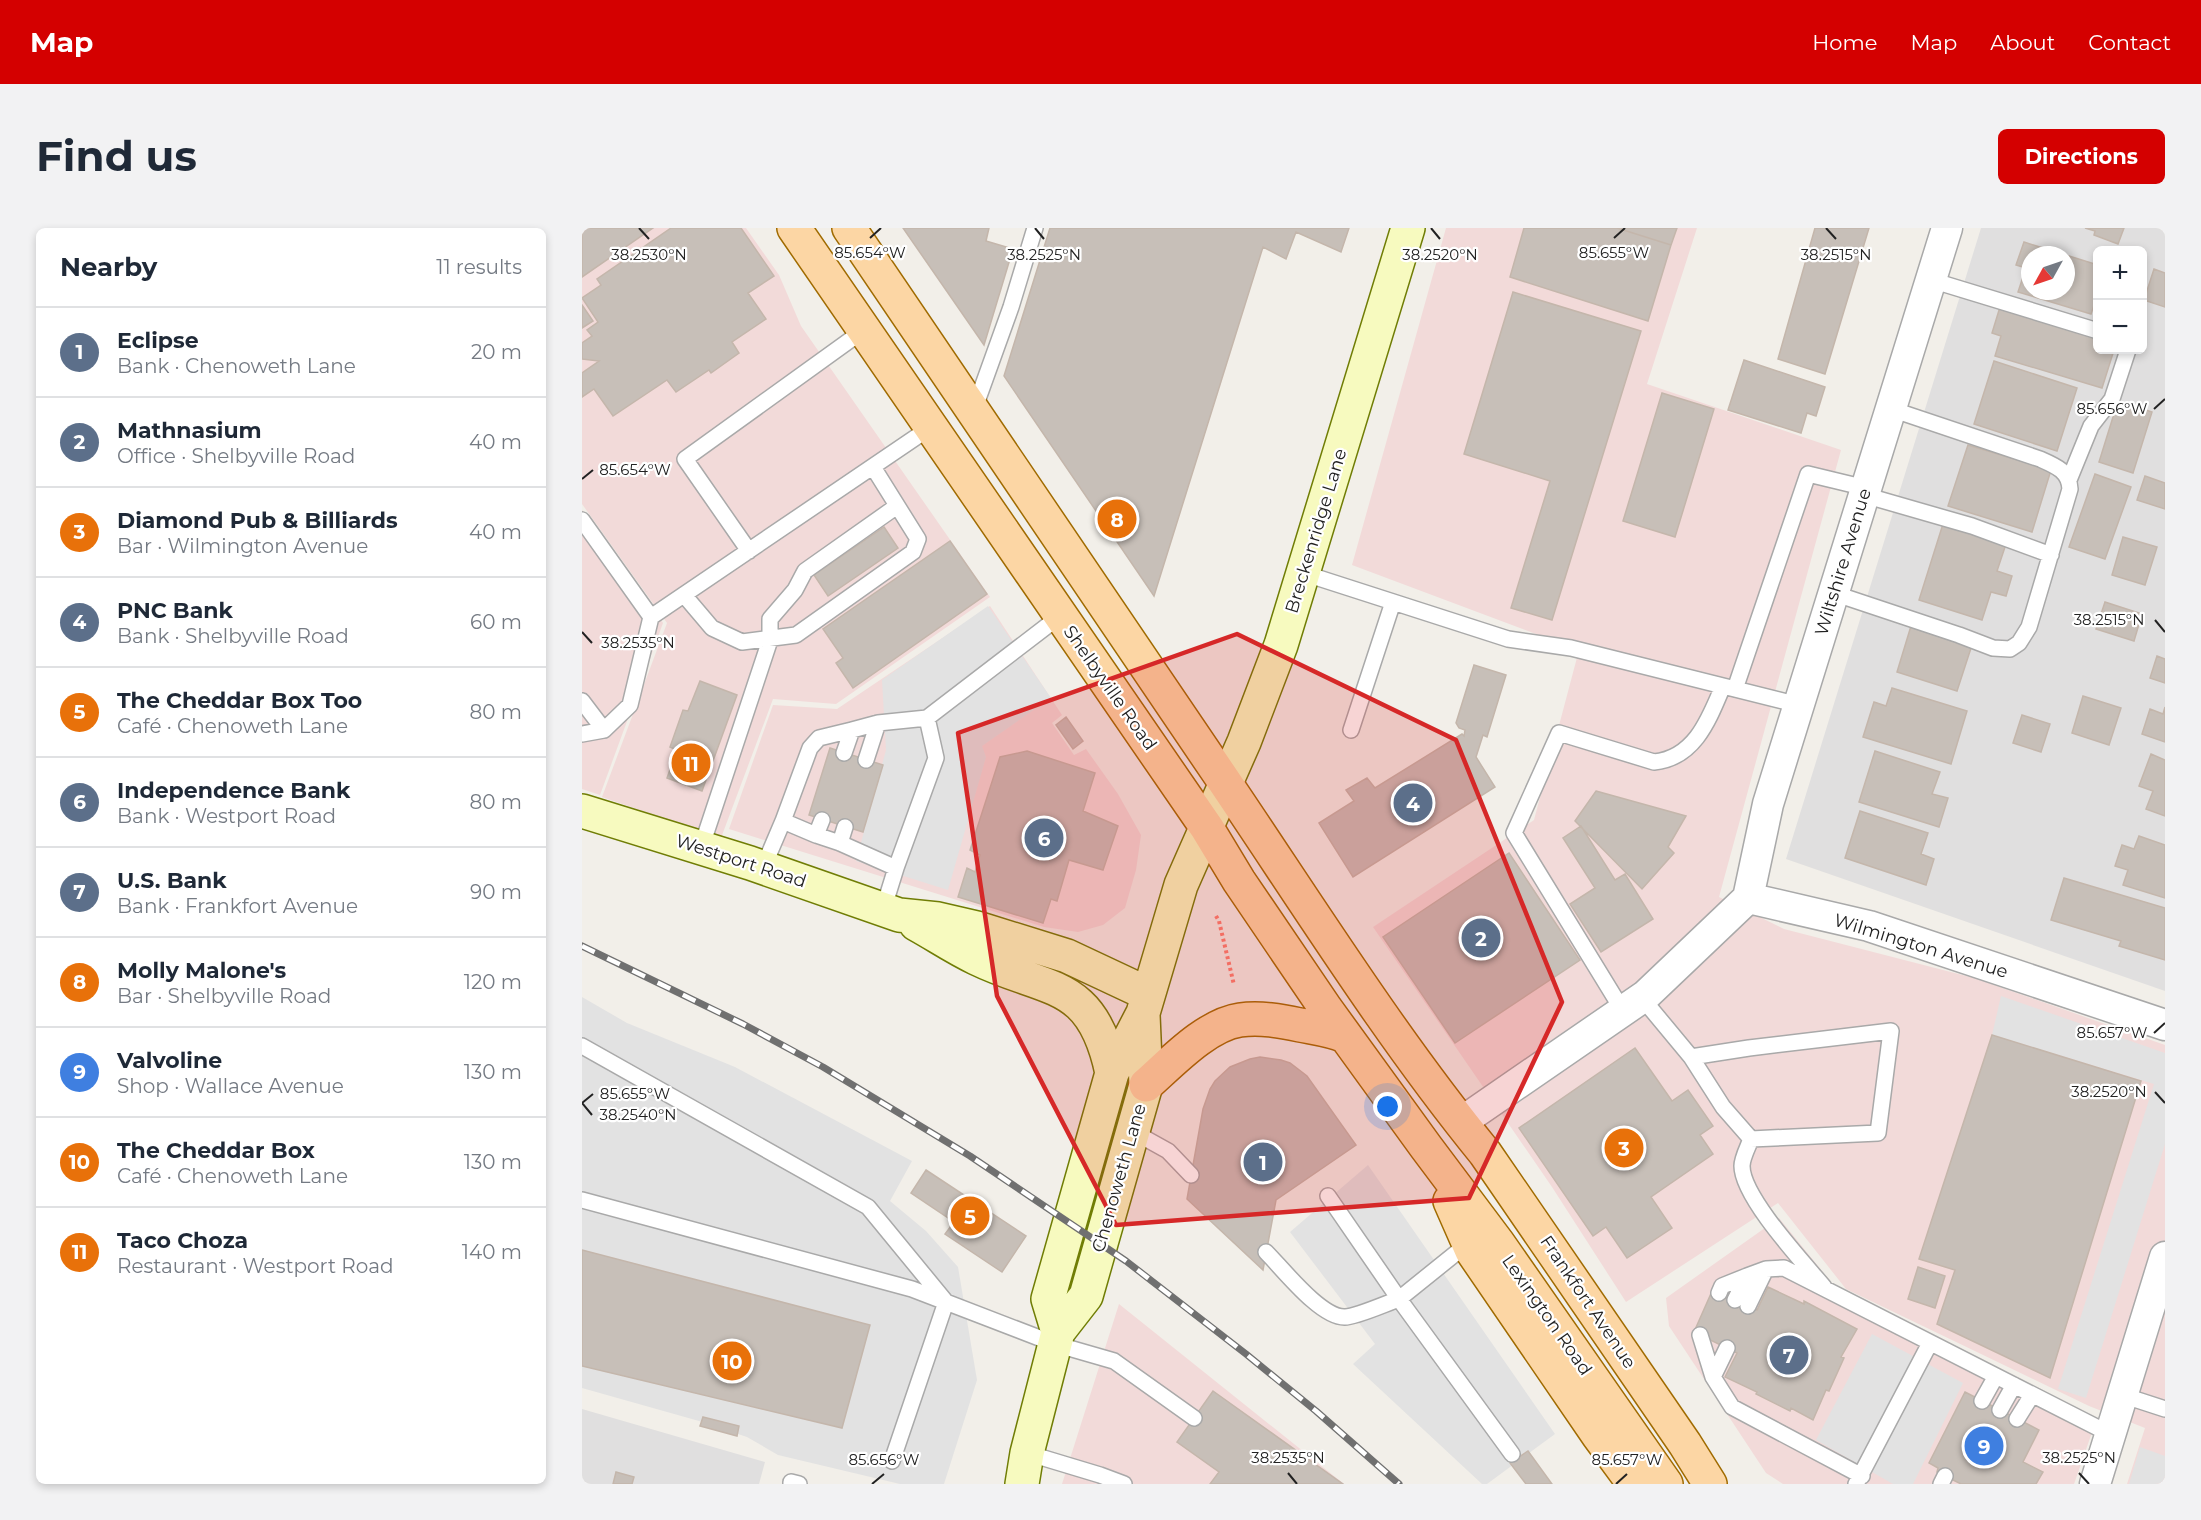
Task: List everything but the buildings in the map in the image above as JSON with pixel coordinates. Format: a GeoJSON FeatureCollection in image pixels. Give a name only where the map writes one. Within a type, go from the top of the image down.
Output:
{"type":"FeatureCollection","features":[{"type":"Feature","properties":{"kind":"main road","name":"Shelbyville Road"},"geometry":{"type":"LineString","coordinates":[[794,228],[1207,828],[1239,881],[1345,1036],[1426,1148],[1478,1236]]}},
{"type":"Feature","properties":{"kind":"main road"},"geometry":{"type":"LineString","coordinates":[[849,228],[1371,1000],[1460,1123]]}},
{"type":"Feature","properties":{"kind":"main road","name":"Breckenridge Lane"},"geometry":{"type":"LineString","coordinates":[[1207,828],[1268,685],[1408,228]]}},
{"type":"Feature","properties":{"kind":"main road","name":"Westport Road"},"geometry":{"type":"LineString","coordinates":[[582,811],[763,868],[891,912],[976,958],[1072,996],[1084,1008],[1103,1037],[1112,1073]]}},
{"type":"Feature","properties":{"kind":"main road","name":"Chenoweth Lane"},"geometry":{"type":"LineString","coordinates":[[1056,1338],[1048,1299],[1112,1073],[1145,1004],[1181,885],[1207,828]]}},
{"type":"Feature","properties":{"kind":"main road","name":"Westport Road"},"geometry":{"type":"LineString","coordinates":[[891,912],[977,928],[1067,956],[1145,1004]]}},
{"type":"Feature","properties":{"kind":"main road","name":"Chenoweth Lane"},"geometry":{"type":"LineString","coordinates":[[1025,1468],[1056,1338],[1086,1296],[1146,1085],[1145,1004]]}},
{"type":"Feature","properties":{"kind":"main road"},"geometry":{"type":"LineString","coordinates":[[1146,1085],[1200,1039],[1217,1028],[1240,1020],[1273,1020],[1345,1036]]}},
{"type":"Feature","properties":{"kind":"main road","name":"Frankfort Avenue"},"geometry":{"type":"LineString","coordinates":[[1460,1123],[1485,1153],[1565,1267],[1710,1484]]}},
{"type":"Feature","properties":{"kind":"main road"},"geometry":{"type":"LineString","coordinates":[[1478,1236],[1472,1251],[1634,1484]]}},
{"type":"Feature","properties":{"kind":"main road","name":"Lexington Road"},"geometry":{"type":"LineString","coordinates":[[1478,1236],[1666,1484]]}},
{"type":"Feature","properties":{"kind":"street","name":"Wiltshire Avenue"},"geometry":{"type":"LineString","coordinates":[[1748,898],[1768,804],[1947,228]]}},
{"type":"Feature","properties":{"kind":"street"},"geometry":{"type":"LineString","coordinates":[[1460,1123],[1632,1004],[1748,898]]}},
{"type":"Feature","properties":{"kind":"street","name":"Wilmington Avenue"},"geometry":{"type":"LineString","coordinates":[[1748,898],[1869,926],[2165,1025]]}},
{"type":"Feature","properties":{"kind":"street"},"geometry":{"type":"LineString","coordinates":[[2095,1484],[2165,1257]]}},
{"type":"Feature","properties":{"kind":"lane"},"geometry":{"type":"LineString","coordinates":[[974,410],[1011,307],[1035,228]]}},
{"type":"Feature","properties":{"kind":"lane"},"geometry":{"type":"LineString","coordinates":[[1931,280],[2093,330]]}},
{"type":"Feature","properties":{"kind":"lane"},"geometry":{"type":"LineString","coordinates":[[749,551],[685,459],[864,330]]}},
{"type":"Feature","properties":{"kind":"lane"},"geometry":{"type":"LineString","coordinates":[[1833,594],[1993,648],[2010,649],[2019,643],[2029,627],[2070,489],[2069,480],[2091,426],[2112,399],[2127,354]]}},
{"type":"Feature","properties":{"kind":"lane"},"geometry":{"type":"LineString","coordinates":[[1891,409],[2040,459],[2059,468],[2069,480]]}},
{"type":"Feature","properties":{"kind":"lane"},"geometry":{"type":"LineString","coordinates":[[582,734],[604,730],[630,705],[651,617],[931,428]]}},
{"type":"Feature","properties":{"kind":"lane"},"geometry":{"type":"LineString","coordinates":[[684,595],[712,628],[742,642],[796,635],[913,552],[918,539],[873,467]]}},
{"type":"Feature","properties":{"kind":"lane"},"geometry":{"type":"LineString","coordinates":[[1751,1140],[1723,1107],[1691,1057],[1632,1004],[1514,833],[1559,733],[1654,762],[1666,761],[1682,754],[1697,738],[1729,687],[1808,474],[1972,526],[2051,555]]}},
{"type":"Feature","properties":{"kind":"lane"},"geometry":{"type":"LineString","coordinates":[[701,848],[770,640],[770,620],[795,591],[805,571],[897,506]]}},
{"type":"Feature","properties":{"kind":"lane"},"geometry":{"type":"LineString","coordinates":[[582,520],[651,617]]}},
{"type":"Feature","properties":{"kind":"lane"},"geometry":{"type":"LineString","coordinates":[[1303,573],[1508,639],[1571,648],[1799,705]]}},
{"type":"Feature","properties":{"kind":"lane"},"geometry":{"type":"LineString","coordinates":[[1352,730],[1393,602]]}},
{"type":"Feature","properties":{"kind":"lane"},"geometry":{"type":"LineString","coordinates":[[763,868],[783,822],[810,748],[819,738],[878,723],[927,718],[1060,616]]}},
{"type":"Feature","properties":{"kind":"lane"},"geometry":{"type":"LineString","coordinates":[[582,701],[604,730]]}},
{"type":"Feature","properties":{"kind":"lane"},"geometry":{"type":"LineString","coordinates":[[891,912],[896,868],[936,758],[927,718]]}},
{"type":"Feature","properties":{"kind":"lane"},"geometry":{"type":"LineString","coordinates":[[866,760],[878,723]]}},
{"type":"Feature","properties":{"kind":"lane"},"geometry":{"type":"LineString","coordinates":[[844,753],[852,730]]}},
{"type":"Feature","properties":{"kind":"lane"},"geometry":{"type":"LineString","coordinates":[[816,836],[822,820]]}},
{"type":"Feature","properties":{"kind":"lane"},"geometry":{"type":"LineString","coordinates":[[783,822],[840,843],[896,868]]}},
{"type":"Feature","properties":{"kind":"lane"},"geometry":{"type":"LineString","coordinates":[[840,843],[845,827]]}},
{"type":"Feature","properties":{"kind":"lane"},"geometry":{"type":"LineString","coordinates":[[1691,1057],[1890,1031],[1878,1133],[1751,1140]]}},
{"type":"Feature","properties":{"kind":"lane"},"geometry":{"type":"LineString","coordinates":[[582,1046],[868,1207],[946,1302]]}},
{"type":"Feature","properties":{"kind":"lane"},"geometry":{"type":"LineString","coordinates":[[1132,1131],[1168,1151],[1191,1175]]}},
{"type":"Feature","properties":{"kind":"lane"},"geometry":{"type":"LineString","coordinates":[[1751,1140],[1742,1165],[1745,1183],[1770,1222],[1828,1291]]}},
{"type":"Feature","properties":{"kind":"lane"},"geometry":{"type":"LineString","coordinates":[[1328,1196],[1399,1299],[1512,1454]]}},
{"type":"Feature","properties":{"kind":"lane"},"geometry":{"type":"LineString","coordinates":[[582,1200],[912,1289],[1056,1338],[1114,1361],[1194,1418]]}},
{"type":"Feature","properties":{"kind":"lane"},"geometry":{"type":"LineString","coordinates":[[1266,1252],[1320,1306],[1332,1314],[1346,1317],[1399,1299],[1478,1236]]}},
{"type":"Feature","properties":{"kind":"lane"},"geometry":{"type":"LineString","coordinates":[[1719,1293],[1722,1287],[1766,1269],[1784,1268],[2110,1434]]}},
{"type":"Feature","properties":{"kind":"lane"},"geometry":{"type":"LineString","coordinates":[[1748,1276],[1742,1303],[1766,1269]]}},
{"type":"Feature","properties":{"kind":"lane"},"geometry":{"type":"LineString","coordinates":[[892,1461],[946,1302]]}},
{"type":"Feature","properties":{"kind":"lane"},"geometry":{"type":"LineString","coordinates":[[1700,1335],[1713,1377],[1732,1407],[1860,1481],[1930,1343]]}},
{"type":"Feature","properties":{"kind":"lane"},"geometry":{"type":"LineString","coordinates":[[1713,1377],[1721,1345]]}},
{"type":"Feature","properties":{"kind":"lane"},"geometry":{"type":"LineString","coordinates":[[1982,1401],[1996,1376]]}},
{"type":"Feature","properties":{"kind":"lane"},"geometry":{"type":"LineString","coordinates":[[2000,1410],[2014,1385]]}},
{"type":"Feature","properties":{"kind":"lane"},"geometry":{"type":"LineString","coordinates":[[2017,1419],[2032,1395]]}},
{"type":"Feature","properties":{"kind":"lane"},"geometry":{"type":"LineString","coordinates":[[2122,1395],[2165,1409]]}},
{"type":"Feature","properties":{"kind":"lane"},"geometry":{"type":"LineString","coordinates":[[1025,1468],[1091,1472],[1124,1484]]}},
{"type":"Feature","properties":{"kind":"lane"},"geometry":{"type":"LineString","coordinates":[[790,1484],[791,1482],[799,1484]]}},
{"type":"Feature","properties":{"kind":"path"},"geometry":{"type":"LineString","coordinates":[[1216,916],[1235,989]]}},
{"type":"Feature","properties":{"kind":"highlighted area"},"geometry":{"type":"Polygon","coordinates":[[[1237,634],[1456,740],[1562,1002],[1469,1198],[1116,1225],[997,996],[958,733],[1237,634]]]}},
{"type":"Feature","properties":{"kind":"shaded area"},"geometry":{"type":"Polygon","coordinates":[[[582,228],[746,228],[779,275],[801,326],[990,597],[836,704],[773,699],[721,838],[602,797],[667,623],[582,504],[582,228]]]}},
{"type":"Feature","properties":{"kind":"shaded area"},"geometry":{"type":"Polygon","coordinates":[[[1446,228],[1697,228],[1647,384],[1841,450],[1719,897],[1784,929],[1974,978],[2165,1045],[2165,1484],[2127,1484],[2145,1428],[2089,1406],[1846,1289],[1778,1203],[1626,1302],[1552,1187],[1373,927],[1534,820],[1579,650],[1352,565],[1446,228]]]}},
{"type":"Feature","properties":{"kind":"shaded area"},"geometry":{"type":"Polygon","coordinates":[[[1981,228],[2165,228],[2165,991],[1786,859],[1981,228]]]}},
{"type":"Feature","properties":{"kind":"shaded area"},"geometry":{"type":"Polygon","coordinates":[[[582,510],[663,623],[600,795],[582,789],[582,510]]]}},
{"type":"Feature","properties":{"kind":"shaded area"},"geometry":{"type":"Polygon","coordinates":[[[988,606],[1051,698],[982,746],[986,757],[948,890],[856,861],[886,750],[882,680],[988,606]]]}},
{"type":"Feature","properties":{"kind":"shaded area"},"geometry":{"type":"Polygon","coordinates":[[[990,606],[1062,715],[1052,723],[1074,755],[1086,749],[1118,794],[1141,835],[1136,870],[1125,908],[1103,925],[1078,932],[1044,927],[729,829],[773,705],[837,709],[990,606]]]}},
{"type":"Feature","properties":{"kind":"shaded area"},"geometry":{"type":"Polygon","coordinates":[[[2001,996],[2165,1053],[2165,1144],[2086,1398],[2058,1389],[2154,1084],[1992,1035],[2001,996]]]}},
{"type":"Feature","properties":{"kind":"shaded area"},"geometry":{"type":"Polygon","coordinates":[[[582,997],[627,1023],[735,1067],[912,1161],[890,1201],[926,1231],[958,1267],[977,1380],[944,1484],[900,1484],[778,1455],[747,1437],[582,1388],[582,997]]]}},
{"type":"Feature","properties":{"kind":"shaded area"},"geometry":{"type":"Polygon","coordinates":[[[1368,1165],[1555,1434],[1487,1484],[1482,1484],[1353,1364],[1375,1344],[1290,1232],[1368,1165]]]}},
{"type":"Feature","properties":{"kind":"shaded area"},"geometry":{"type":"Polygon","coordinates":[[[1779,1218],[1839,1292],[2097,1418],[2074,1484],[1783,1484],[1766,1473],[1669,1326],[1666,1298],[1779,1218]]]}},
{"type":"Feature","properties":{"kind":"shaded area"},"geometry":{"type":"Polygon","coordinates":[[[1119,1304],[1344,1484],[1062,1484],[1119,1304]]]}},
{"type":"Feature","properties":{"kind":"shaded area"},"geometry":{"type":"Polygon","coordinates":[[[1872,1334],[1963,1383],[1913,1484],[1893,1484],[1816,1440],[1872,1334]]]}},
{"type":"Feature","properties":{"kind":"shaded area"},"geometry":{"type":"Polygon","coordinates":[[[582,1409],[765,1462],[759,1484],[582,1484],[582,1409]]]}},
{"type":"Feature","properties":{"kind":"shaded area"},"geometry":{"type":"Polygon","coordinates":[[[2140,1447],[2165,1456],[2165,1484],[2129,1484],[2140,1447]]]}},
{"type":"Feature","properties":{"kind":"railway"},"geometry":{"type":"LineString","coordinates":[[582,946],[743,1024],[823,1067],[970,1156],[1126,1261],[1316,1411],[1399,1484]]}},
{"type":"Feature","properties":{"kind":"place","name":"Molly Malone's"},"geometry":{"type":"Point","coordinates":[1117,519]}},
{"type":"Feature","properties":{"kind":"place","name":"Taco Choza"},"geometry":{"type":"Point","coordinates":[691,763]}},
{"type":"Feature","properties":{"kind":"place","name":"PNC Bank"},"geometry":{"type":"Point","coordinates":[1413,803]}},
{"type":"Feature","properties":{"kind":"place","name":"Independence Bank"},"geometry":{"type":"Point","coordinates":[1044,838]}},
{"type":"Feature","properties":{"kind":"place","name":"Mathnasium"},"geometry":{"type":"Point","coordinates":[1481,938]}},
{"type":"Feature","properties":{"kind":"place","name":"Diamond Pub & Billiards"},"geometry":{"type":"Point","coordinates":[1624,1148]}},
{"type":"Feature","properties":{"kind":"place","name":"Eclipse"},"geometry":{"type":"Point","coordinates":[1263,1162]}},
{"type":"Feature","properties":{"kind":"place","name":"The Cheddar Box Too"},"geometry":{"type":"Point","coordinates":[970,1216]}},
{"type":"Feature","properties":{"kind":"place","name":"U.S. Bank"},"geometry":{"type":"Point","coordinates":[1789,1355]}},
{"type":"Feature","properties":{"kind":"place","name":"The Cheddar Box"},"geometry":{"type":"Point","coordinates":[732,1361]}},
{"type":"Feature","properties":{"kind":"place","name":"Valvoline"},"geometry":{"type":"Point","coordinates":[1984,1446]}}]}
